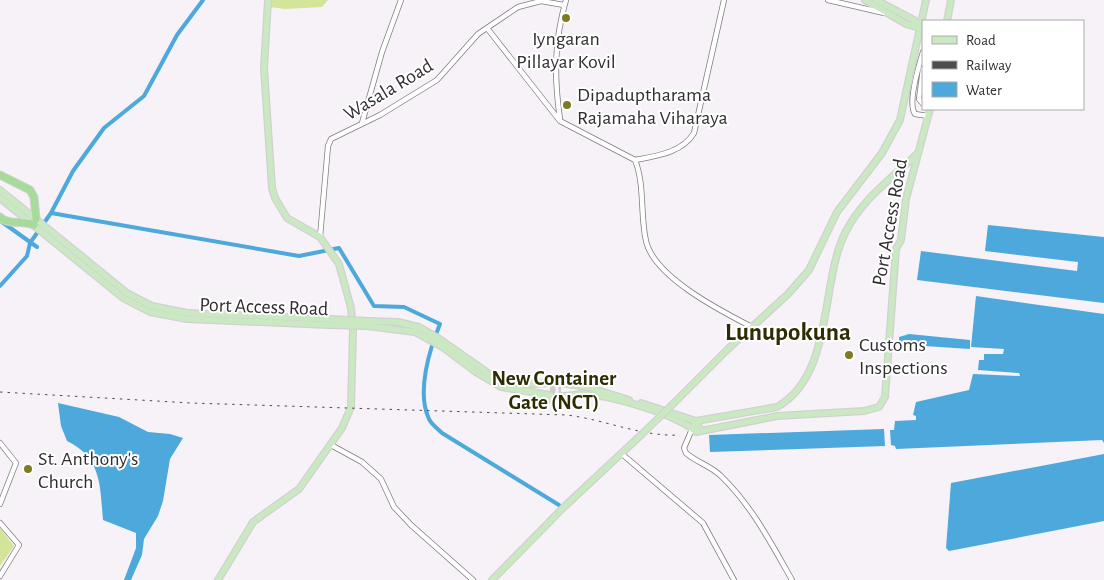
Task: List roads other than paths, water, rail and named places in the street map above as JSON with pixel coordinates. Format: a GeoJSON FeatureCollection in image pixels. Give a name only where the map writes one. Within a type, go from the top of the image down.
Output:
{"type":"FeatureCollection","features":[{"type":"Feature","properties":{"kind":"highway"},"geometry":{"type":"LineString","coordinates":[[0,175],[24,186],[32,193],[35,222],[8,222],[0,217]]}},
{"type":"Feature","properties":{"kind":"highway"},"geometry":{"type":"LineString","coordinates":[[17,222],[31,206],[32,193]]}},
{"type":"Feature","properties":{"kind":"main road"},"geometry":{"type":"LineString","coordinates":[[218,580],[253,522],[293,495],[331,445],[342,428],[351,407],[353,330],[351,308],[345,284],[334,256],[322,240],[287,218],[275,198],[272,188],[264,68],[268,0]]}},
{"type":"Feature","properties":{"kind":"main road"},"geometry":{"type":"LineString","coordinates":[[865,0],[910,26],[921,30]]}},
{"type":"Feature","properties":{"kind":"main road"},"geometry":{"type":"LineString","coordinates":[[492,580],[565,506],[622,454],[803,278],[813,262],[836,212],[882,153],[902,115],[921,30],[914,20],[876,0]]}},
{"type":"Feature","properties":{"kind":"main road"},"geometry":{"type":"LineString","coordinates":[[923,20],[926,0]]}},
{"type":"Feature","properties":{"kind":"main road"},"geometry":{"type":"LineString","coordinates":[[947,20],[951,0]]}},
{"type":"Feature","properties":{"kind":"main road"},"geometry":{"type":"LineString","coordinates":[[919,153],[930,110]]}},
{"type":"Feature","properties":{"kind":"main road","name":"Port Access Road"},"geometry":{"type":"LineString","coordinates":[[919,153],[869,199],[845,233],[834,265],[816,353],[800,385],[785,402],[768,410],[760,410],[695,429],[637,406],[608,398],[561,390],[588,387],[695,429],[758,418],[793,414],[870,411],[879,407],[884,401],[896,249],[901,240],[906,199],[919,153]]}},
{"type":"Feature","properties":{"kind":"main road","name":"Port Access Road"},"geometry":{"type":"LineString","coordinates":[[0,190],[25,214],[124,298],[150,312],[186,319],[330,322],[396,328],[426,334],[446,346],[491,375],[550,389],[533,391],[502,387],[476,372],[446,346]]}},
{"type":"Feature","properties":{"kind":"main road","name":"Port Access Road"},"geometry":{"type":"LineString","coordinates":[[0,198],[25,214]]}},
{"type":"Feature","properties":{"kind":"main road"},"geometry":{"type":"LineString","coordinates":[[785,402],[793,414]]}},
{"type":"Feature","properties":{"kind":"street"},"geometry":{"type":"LineString","coordinates":[[362,123],[382,52],[401,0]]}},
{"type":"Feature","properties":{"kind":"street"},"geometry":{"type":"LineString","coordinates":[[487,28],[560,121],[620,150],[635,160],[670,152],[685,143],[694,132],[724,0]]}},
{"type":"Feature","properties":{"kind":"street"},"geometry":{"type":"LineString","coordinates":[[828,0],[888,13]]}},
{"type":"Feature","properties":{"kind":"street","name":"Wasala Road"},"geometry":{"type":"LineString","coordinates":[[322,240],[328,146],[335,136],[380,115],[437,80],[478,34],[518,7],[541,1],[565,2]]}},
{"type":"Feature","properties":{"kind":"street"},"geometry":{"type":"LineString","coordinates":[[560,121],[554,82],[556,48],[565,2]]}},
{"type":"Feature","properties":{"kind":"street"},"geometry":{"type":"LineString","coordinates":[[922,55],[916,74],[912,108],[915,114],[928,116]]}},
{"type":"Feature","properties":{"kind":"street"},"geometry":{"type":"LineString","coordinates":[[922,76],[919,99],[922,103]]}},
{"type":"Feature","properties":{"kind":"street"},"geometry":{"type":"LineString","coordinates":[[635,160],[646,242],[654,257],[702,300],[752,327]]}},
{"type":"Feature","properties":{"kind":"street"},"geometry":{"type":"LineString","coordinates":[[695,429],[686,443],[686,452],[716,472],[740,496],[758,520],[792,580]]}},
{"type":"Feature","properties":{"kind":"street"},"geometry":{"type":"LineString","coordinates":[[0,443],[16,464],[0,504]]}},
{"type":"Feature","properties":{"kind":"street"},"geometry":{"type":"LineString","coordinates":[[331,445],[362,462],[381,479],[394,506],[400,513],[473,580]]}},
{"type":"Feature","properties":{"kind":"street"},"geometry":{"type":"LineString","coordinates":[[622,454],[703,523],[734,580]]}},
{"type":"Feature","properties":{"kind":"street"},"geometry":{"type":"LineString","coordinates":[[0,523],[19,545],[0,576]]}},
{"type":"Feature","properties":{"kind":"water"},"geometry":{"type":"Polygon","coordinates":[[[988,225],[1104,237],[1104,303],[917,280],[921,251],[1077,271],[1078,262],[985,251],[988,225]]]}},
{"type":"Feature","properties":{"kind":"water"},"geometry":{"type":"Polygon","coordinates":[[[976,296],[1104,314],[1104,443],[1102,440],[896,449],[895,446],[891,445],[890,430],[894,430],[895,421],[916,420],[916,416],[913,415],[916,402],[969,390],[973,374],[1020,376],[1019,373],[978,370],[979,360],[984,360],[984,354],[1003,354],[1004,349],[971,347],[976,296]]]}},
{"type":"Feature","properties":{"kind":"water"},"geometry":{"type":"Polygon","coordinates":[[[909,334],[970,340],[970,349],[909,345],[899,341],[899,337],[909,334]]]}},
{"type":"Feature","properties":{"kind":"water"},"geometry":{"type":"Polygon","coordinates":[[[58,403],[119,417],[148,432],[170,434],[183,438],[170,459],[163,501],[158,516],[144,539],[142,555],[131,580],[124,580],[136,548],[136,533],[103,520],[100,485],[97,474],[87,456],[67,441],[61,426],[58,403]]]}},
{"type":"Feature","properties":{"kind":"water"},"geometry":{"type":"Polygon","coordinates":[[[884,429],[885,446],[710,452],[709,435],[884,429]]]}},
{"type":"Feature","properties":{"kind":"water"},"geometry":{"type":"Polygon","coordinates":[[[1104,454],[1104,521],[949,551],[946,548],[951,483],[1104,454]]]}},
{"type":"Feature","properties":{"kind":"waterway"},"geometry":{"type":"LineString","coordinates":[[203,0],[177,35],[144,96],[104,128],[73,171],[51,213],[299,256],[339,248],[374,306],[404,307],[440,324],[432,345],[424,383],[425,408],[431,423],[442,433],[559,505]]}},
{"type":"Feature","properties":{"kind":"waterway"},"geometry":{"type":"LineString","coordinates":[[0,286],[27,256],[30,243],[51,213]]}},
{"type":"Feature","properties":{"kind":"waterway"},"geometry":{"type":"LineString","coordinates":[[2,222],[37,247]]}},
{"type":"Feature","properties":{"kind":"tunnel"},"geometry":{"type":"LineString","coordinates":[[550,380],[561,380]]}},
{"type":"Feature","properties":{"kind":"tunnel"},"geometry":{"type":"LineString","coordinates":[[550,387],[561,388]]}},
{"type":"Feature","properties":{"kind":"tunnel"},"geometry":{"type":"LineString","coordinates":[[550,391],[561,392]]}},
{"type":"Feature","properties":{"kind":"tunnel"},"geometry":{"type":"LineString","coordinates":[[549,400],[561,400]]}},
{"type":"Feature","properties":{"kind":"railway"},"geometry":{"type":"LineString","coordinates":[[0,392],[191,403],[566,415],[637,431],[680,435]]}},
{"type":"Feature","properties":{"kind":"place","name":"Iyngaran Pillayar Kovil"},"geometry":{"type":"Point","coordinates":[566,18]}},
{"type":"Feature","properties":{"kind":"place","name":"Dipaduptharama Rajamaha Viharaya"},"geometry":{"type":"Point","coordinates":[567,105]}},
{"type":"Feature","properties":{"kind":"place","name":"Customs Inspections"},"geometry":{"type":"Point","coordinates":[849,355]}},
{"type":"Feature","properties":{"kind":"place","name":"St. Anthony's Church"},"geometry":{"type":"Point","coordinates":[28,469]}},
{"type":"Feature","properties":{"kind":"district","name":"Lunupokuna"},"geometry":{"type":"Point","coordinates":[788,331]}},
{"type":"Feature","properties":{"kind":"district","name":"New Container Gate (NCT)"},"geometry":{"type":"Point","coordinates":[554,390]}}]}
